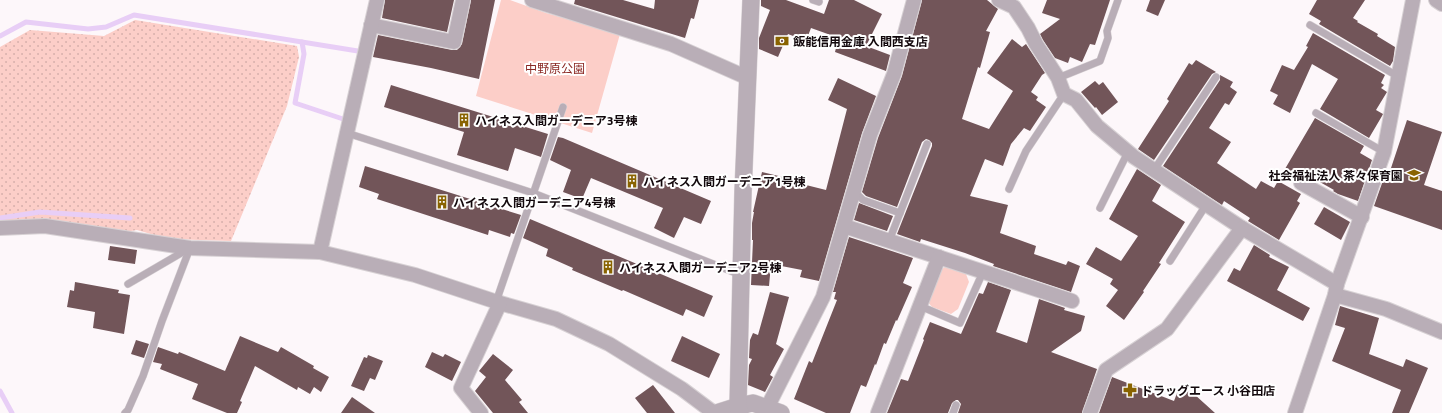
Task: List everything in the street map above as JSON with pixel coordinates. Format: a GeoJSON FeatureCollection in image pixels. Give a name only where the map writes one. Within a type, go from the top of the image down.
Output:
{"type":"FeatureCollection","features":[{"type":"Feature","properties":{"kind":"street"},"geometry":{"type":"LineString","coordinates":[[320,252],[377,0]]}},
{"type":"Feature","properties":{"kind":"street"},"geometry":{"type":"LineString","coordinates":[[371,25],[454,42],[463,0]]}},
{"type":"Feature","properties":{"kind":"street"},"geometry":{"type":"LineString","coordinates":[[532,0],[671,44],[748,78]]}},
{"type":"Feature","properties":{"kind":"street"},"geometry":{"type":"LineString","coordinates":[[739,409],[741,275],[751,0]]}},
{"type":"Feature","properties":{"kind":"street"},"geometry":{"type":"LineString","coordinates":[[0,228],[45,226],[190,248],[320,252],[415,275],[498,303],[556,319],[608,344],[682,390],[715,413],[739,409],[753,403],[774,411],[823,297],[870,135],[894,74],[914,0]]}},
{"type":"Feature","properties":{"kind":"street"},"geometry":{"type":"LineString","coordinates":[[999,0],[1014,7],[1058,78],[1064,94],[1076,100],[1097,126],[1128,152],[1206,205],[1336,289],[1442,332]]}},
{"type":"Feature","properties":{"kind":"street"},"geometry":{"type":"LineString","coordinates":[[1295,413],[1336,289],[1384,152],[1414,0]]}},
{"type":"Feature","properties":{"kind":"street"},"geometry":{"type":"LineString","coordinates":[[1436,0],[1442,4]]}},
{"type":"Feature","properties":{"kind":"street"},"geometry":{"type":"LineString","coordinates":[[1301,182],[1362,217]]}},
{"type":"Feature","properties":{"kind":"street"},"geometry":{"type":"LineString","coordinates":[[844,226],[1072,301]]}},
{"type":"Feature","properties":{"kind":"street"},"geometry":{"type":"LineString","coordinates":[[1090,413],[1106,370],[1167,329],[1242,228]]}},
{"type":"Feature","properties":{"kind":"street"},"geometry":{"type":"LineString","coordinates":[[878,413],[939,257]]}},
{"type":"Feature","properties":{"kind":"street"},"geometry":{"type":"LineString","coordinates":[[481,413],[461,388],[498,303]]}},
{"type":"Feature","properties":{"kind":"lane"},"geometry":{"type":"LineString","coordinates":[[1058,78],[1100,61],[1108,38],[1107,32],[1118,0]]}},
{"type":"Feature","properties":{"kind":"lane"},"geometry":{"type":"LineString","coordinates":[[1310,25],[1399,78]]}},
{"type":"Feature","properties":{"kind":"lane"},"geometry":{"type":"LineString","coordinates":[[1154,170],[1216,77]]}},
{"type":"Feature","properties":{"kind":"lane"},"geometry":{"type":"LineString","coordinates":[[1009,189],[1026,150],[1064,94]]}},
{"type":"Feature","properties":{"kind":"lane"},"geometry":{"type":"LineString","coordinates":[[498,303],[533,193],[563,107]]}},
{"type":"Feature","properties":{"kind":"lane"},"geometry":{"type":"LineString","coordinates":[[1316,113],[1384,152]]}},
{"type":"Feature","properties":{"kind":"lane"},"geometry":{"type":"LineString","coordinates":[[347,133],[533,193],[741,275]]}},
{"type":"Feature","properties":{"kind":"lane"},"geometry":{"type":"LineString","coordinates":[[889,241],[927,144]]}},
{"type":"Feature","properties":{"kind":"lane"},"geometry":{"type":"LineString","coordinates":[[1100,208],[1128,152]]}},
{"type":"Feature","properties":{"kind":"lane"},"geometry":{"type":"LineString","coordinates":[[854,191],[863,200],[900,213]]}},
{"type":"Feature","properties":{"kind":"lane"},"geometry":{"type":"LineString","coordinates":[[1170,261],[1206,205]]}},
{"type":"Feature","properties":{"kind":"lane"},"geometry":{"type":"LineString","coordinates":[[128,284],[190,248]]}},
{"type":"Feature","properties":{"kind":"lane"},"geometry":{"type":"LineString","coordinates":[[125,413],[128,410],[143,376],[190,248]]}},
{"type":"Feature","properties":{"kind":"lane"},"geometry":{"type":"LineString","coordinates":[[920,306],[960,323],[983,272]]}},
{"type":"Feature","properties":{"kind":"lane"},"geometry":{"type":"LineString","coordinates":[[953,413],[956,405]]}},
{"type":"Feature","properties":{"kind":"green space","name":"中野原公園"},"geometry":{"type":"Polygon","coordinates":[[[501,0],[510,0],[546,13],[620,34],[592,133],[476,96],[501,0]]]}},
{"type":"Feature","properties":{"kind":"green space"},"geometry":{"type":"Polygon","coordinates":[[[135,20],[297,46],[299,57],[287,106],[231,241],[168,239],[137,230],[119,233],[42,219],[0,225],[0,47],[30,30],[104,36],[135,20]]]}},
{"type":"Feature","properties":{"kind":"green space"},"geometry":{"type":"Polygon","coordinates":[[[945,267],[966,274],[969,282],[958,309],[951,314],[932,307],[927,301],[938,272],[945,267]]]}},
{"type":"Feature","properties":{"kind":"building"},"geometry":{"type":"Polygon","coordinates":[[[385,0],[454,0],[447,32],[382,18],[385,0]]]}},
{"type":"Feature","properties":{"kind":"building"},"geometry":{"type":"Polygon","coordinates":[[[471,0],[495,0],[479,79],[373,57],[378,35],[457,50],[462,44],[471,0]]]}},
{"type":"Feature","properties":{"kind":"building"},"geometry":{"type":"Polygon","coordinates":[[[575,0],[623,0],[654,9],[655,0],[699,0],[694,19],[691,18],[685,38],[574,4],[575,0]]]}},
{"type":"Feature","properties":{"kind":"building"},"geometry":{"type":"Polygon","coordinates":[[[761,0],[786,0],[824,14],[829,0],[854,0],[882,14],[866,46],[890,55],[886,71],[835,52],[839,38],[811,28],[806,41],[788,34],[778,57],[759,49],[759,38],[770,10],[761,6],[761,0]]]}},
{"type":"Feature","properties":{"kind":"building"},"geometry":{"type":"Polygon","coordinates":[[[922,0],[987,0],[998,9],[986,31],[990,32],[980,68],[978,67],[962,119],[989,129],[1013,91],[987,73],[1012,39],[1022,47],[1026,44],[1045,73],[1042,75],[1031,92],[1038,97],[1036,100],[1046,107],[1030,131],[1024,128],[1011,144],[1003,166],[985,159],[970,196],[1008,205],[1000,233],[1036,246],[1034,254],[1066,265],[1068,261],[1080,266],[1071,292],[993,266],[994,264],[965,253],[921,239],[920,242],[897,234],[932,146],[932,143],[929,140],[926,139],[922,142],[897,207],[866,196],[862,192],[878,138],[902,76],[922,0]]]}},
{"type":"Feature","properties":{"kind":"building"},"geometry":{"type":"Polygon","coordinates":[[[1047,0],[1110,0],[1095,45],[1090,44],[1082,62],[1070,57],[1068,63],[1055,58],[1043,40],[1040,34],[1060,19],[1042,13],[1047,0]]]}},
{"type":"Feature","properties":{"kind":"building"},"geometry":{"type":"Polygon","coordinates":[[[1150,0],[1165,0],[1158,16],[1146,11],[1150,0]]]}},
{"type":"Feature","properties":{"kind":"building"},"geometry":{"type":"Polygon","coordinates":[[[1317,0],[1365,0],[1353,18],[1395,47],[1393,61],[1390,66],[1319,24],[1321,21],[1309,14],[1317,0]]]}},
{"type":"Feature","properties":{"kind":"building"},"geometry":{"type":"Polygon","coordinates":[[[1313,33],[1385,75],[1381,83],[1384,85],[1381,88],[1387,92],[1376,110],[1383,114],[1369,138],[1320,109],[1338,79],[1312,64],[1290,113],[1273,104],[1278,95],[1270,91],[1282,65],[1294,70],[1308,47],[1306,46],[1313,33]]]}},
{"type":"Feature","properties":{"kind":"building"},"geometry":{"type":"Polygon","coordinates":[[[1196,60],[1216,72],[1212,74],[1154,160],[1138,149],[1169,101],[1167,99],[1189,63],[1192,65],[1196,60]]]}},
{"type":"Feature","properties":{"kind":"building"},"geometry":{"type":"Polygon","coordinates":[[[1220,75],[1233,82],[1230,87],[1237,92],[1229,105],[1225,103],[1209,128],[1231,142],[1217,163],[1256,189],[1261,181],[1274,188],[1278,181],[1301,194],[1297,201],[1300,203],[1279,240],[1248,221],[1250,218],[1224,201],[1222,205],[1163,166],[1220,80],[1220,75]]]}},
{"type":"Feature","properties":{"kind":"building"},"geometry":{"type":"Polygon","coordinates":[[[838,78],[876,96],[862,133],[819,281],[800,277],[802,270],[771,264],[769,286],[751,285],[753,212],[762,172],[826,190],[847,109],[828,100],[838,78]]]}},
{"type":"Feature","properties":{"kind":"building"},"geometry":{"type":"Polygon","coordinates":[[[1095,81],[1099,85],[1103,82],[1118,102],[1102,115],[1081,92],[1095,81]]]}},
{"type":"Feature","properties":{"kind":"building","name":"ハイネス入間ガーデニア3号棟"},"geometry":{"type":"Polygon","coordinates":[[[391,85],[548,134],[541,157],[515,148],[508,171],[457,155],[464,132],[384,107],[391,85]]]}},
{"type":"Feature","properties":{"kind":"building"},"geometry":{"type":"Polygon","coordinates":[[[1315,118],[1364,146],[1360,153],[1372,160],[1358,201],[1338,194],[1333,191],[1334,190],[1311,177],[1300,175],[1294,178],[1282,174],[1315,118]]]}},
{"type":"Feature","properties":{"kind":"building","name":"社会福祉法人 茶々保育園"},"geometry":{"type":"Polygon","coordinates":[[[1407,120],[1442,132],[1424,185],[1442,191],[1442,230],[1374,206],[1387,169],[1390,171],[1407,120]]]}},
{"type":"Feature","properties":{"kind":"building","name":"ハイネス入間ガーデニア1号棟"},"geometry":{"type":"Polygon","coordinates":[[[558,137],[711,201],[701,224],[684,217],[674,238],[654,228],[663,208],[591,178],[582,199],[563,192],[571,170],[550,160],[558,137]]]}},
{"type":"Feature","properties":{"kind":"building","name":"ハイネス入間ガーデニア4号棟"},"geometry":{"type":"Polygon","coordinates":[[[365,166],[521,215],[514,234],[511,233],[510,237],[489,230],[488,235],[377,199],[379,194],[359,187],[365,166]]]}},
{"type":"Feature","properties":{"kind":"building"},"geometry":{"type":"Polygon","coordinates":[[[1137,169],[1161,185],[1152,201],[1185,222],[1159,263],[1161,264],[1143,291],[1144,292],[1124,320],[1106,306],[1118,290],[1110,284],[1113,279],[1086,264],[1096,247],[1121,261],[1138,236],[1109,219],[1137,169]]]}},
{"type":"Feature","properties":{"kind":"building"},"geometry":{"type":"Polygon","coordinates":[[[859,203],[893,216],[887,231],[854,220],[859,203]]]}},
{"type":"Feature","properties":{"kind":"building"},"geometry":{"type":"Polygon","coordinates":[[[1324,207],[1350,222],[1341,240],[1314,224],[1324,207]]]}},
{"type":"Feature","properties":{"kind":"building","name":"ハイネス入間ガーデニア2号棟"},"geometry":{"type":"Polygon","coordinates":[[[530,219],[713,296],[704,317],[686,309],[683,316],[572,270],[573,268],[546,256],[548,249],[523,238],[530,219]]]}},
{"type":"Feature","properties":{"kind":"building"},"geometry":{"type":"Polygon","coordinates":[[[849,237],[913,258],[903,283],[912,287],[886,344],[884,343],[866,387],[861,385],[850,413],[826,413],[794,399],[809,361],[812,363],[837,300],[834,299],[836,292],[833,292],[849,237]]]}},
{"type":"Feature","properties":{"kind":"building"},"geometry":{"type":"Polygon","coordinates":[[[1254,245],[1270,255],[1269,257],[1289,267],[1277,290],[1310,308],[1303,321],[1227,281],[1234,268],[1240,271],[1254,245]]]}},
{"type":"Feature","properties":{"kind":"building"},"geometry":{"type":"Polygon","coordinates":[[[110,246],[137,250],[135,264],[108,260],[110,246]]]}},
{"type":"Feature","properties":{"kind":"building"},"geometry":{"type":"Polygon","coordinates":[[[75,282],[119,290],[118,293],[130,295],[124,334],[93,328],[95,312],[67,307],[70,290],[74,291],[75,282]]]}},
{"type":"Feature","properties":{"kind":"building"},"geometry":{"type":"Polygon","coordinates":[[[988,282],[1011,290],[996,332],[1027,343],[1039,299],[1065,308],[1064,310],[1085,316],[1081,331],[1051,352],[1097,369],[1082,413],[958,413],[961,404],[958,400],[956,400],[952,403],[948,413],[887,413],[901,379],[908,381],[930,322],[961,334],[979,293],[983,294],[988,282]]]}},
{"type":"Feature","properties":{"kind":"building"},"geometry":{"type":"Polygon","coordinates":[[[770,292],[789,297],[776,344],[784,349],[770,375],[773,377],[765,392],[748,385],[749,365],[752,359],[749,358],[750,340],[753,333],[758,335],[770,292]]]}},
{"type":"Feature","properties":{"kind":"building"},"geometry":{"type":"Polygon","coordinates":[[[1340,306],[1379,318],[1369,354],[1403,367],[1406,359],[1428,368],[1409,413],[1392,413],[1401,390],[1332,361],[1345,328],[1335,325],[1340,306]]]}},
{"type":"Feature","properties":{"kind":"building"},"geometry":{"type":"Polygon","coordinates":[[[240,336],[278,352],[281,347],[314,366],[313,368],[329,377],[321,392],[314,387],[310,394],[298,387],[297,390],[255,366],[240,401],[242,402],[237,413],[227,413],[192,399],[198,384],[160,369],[162,364],[153,362],[158,347],[178,354],[179,352],[225,371],[240,336]]]}},
{"type":"Feature","properties":{"kind":"building"},"geometry":{"type":"Polygon","coordinates":[[[682,336],[720,354],[709,378],[671,361],[682,336]]]}},
{"type":"Feature","properties":{"kind":"building"},"geometry":{"type":"Polygon","coordinates":[[[136,340],[149,344],[144,358],[131,354],[136,340]]]}},
{"type":"Feature","properties":{"kind":"building"},"geometry":{"type":"Polygon","coordinates":[[[432,352],[443,357],[445,354],[461,362],[452,381],[425,367],[432,352]]]}},
{"type":"Feature","properties":{"kind":"building"},"geometry":{"type":"Polygon","coordinates":[[[493,354],[513,370],[505,380],[522,400],[519,402],[528,413],[493,413],[475,391],[486,377],[479,371],[493,354]]]}},
{"type":"Feature","properties":{"kind":"building"},"geometry":{"type":"Polygon","coordinates":[[[368,355],[383,361],[375,380],[370,378],[364,391],[351,386],[364,357],[367,358],[368,355]]]}},
{"type":"Feature","properties":{"kind":"building","name":"ドラッグエース 小谷田店"},"geometry":{"type":"Polygon","coordinates":[[[1112,377],[1174,401],[1179,388],[1194,394],[1215,413],[1099,413],[1112,377]]]}},
{"type":"Feature","properties":{"kind":"building"},"geometry":{"type":"Polygon","coordinates":[[[653,385],[675,413],[647,413],[635,398],[653,385]]]}},
{"type":"Feature","properties":{"kind":"building"},"geometry":{"type":"Polygon","coordinates":[[[352,397],[375,413],[341,413],[352,397]]]}},
{"type":"Feature","properties":{"kind":"waterway"},"geometry":{"type":"LineString","coordinates":[[0,36],[26,22],[88,29],[106,27],[134,15],[364,52]]}},
{"type":"Feature","properties":{"kind":"waterway"},"geometry":{"type":"LineString","coordinates":[[302,42],[304,54],[295,103],[349,121]]}},
{"type":"Feature","properties":{"kind":"waterway"},"geometry":{"type":"LineString","coordinates":[[0,218],[40,212],[130,218]]}},
{"type":"Feature","properties":{"kind":"waterway"},"geometry":{"type":"LineString","coordinates":[[0,391],[12,413]]}},
{"type":"Feature","properties":{"kind":"place","name":"飯能信用金庫 入間西支店"},"geometry":{"type":"Point","coordinates":[782,41]}},
{"type":"Feature","properties":{"kind":"place","name":"ハイネス入間ガーデニア3号棟"},"geometry":{"type":"Point","coordinates":[464,120]}},
{"type":"Feature","properties":{"kind":"place","name":"社会福祉法人 茶々保育園"},"geometry":{"type":"Point","coordinates":[1414,175]}},
{"type":"Feature","properties":{"kind":"place","name":"ハイネス入間ガーデニア1号棟"},"geometry":{"type":"Point","coordinates":[632,181]}},
{"type":"Feature","properties":{"kind":"place","name":"ハイネス入間ガーデニア4号棟"},"geometry":{"type":"Point","coordinates":[442,202]}},
{"type":"Feature","properties":{"kind":"place","name":"ハイネス入間ガーデニア2号棟"},"geometry":{"type":"Point","coordinates":[608,267]}},
{"type":"Feature","properties":{"kind":"place","name":"ドラッグエース 小谷田店"},"geometry":{"type":"Point","coordinates":[1130,390]}}]}
